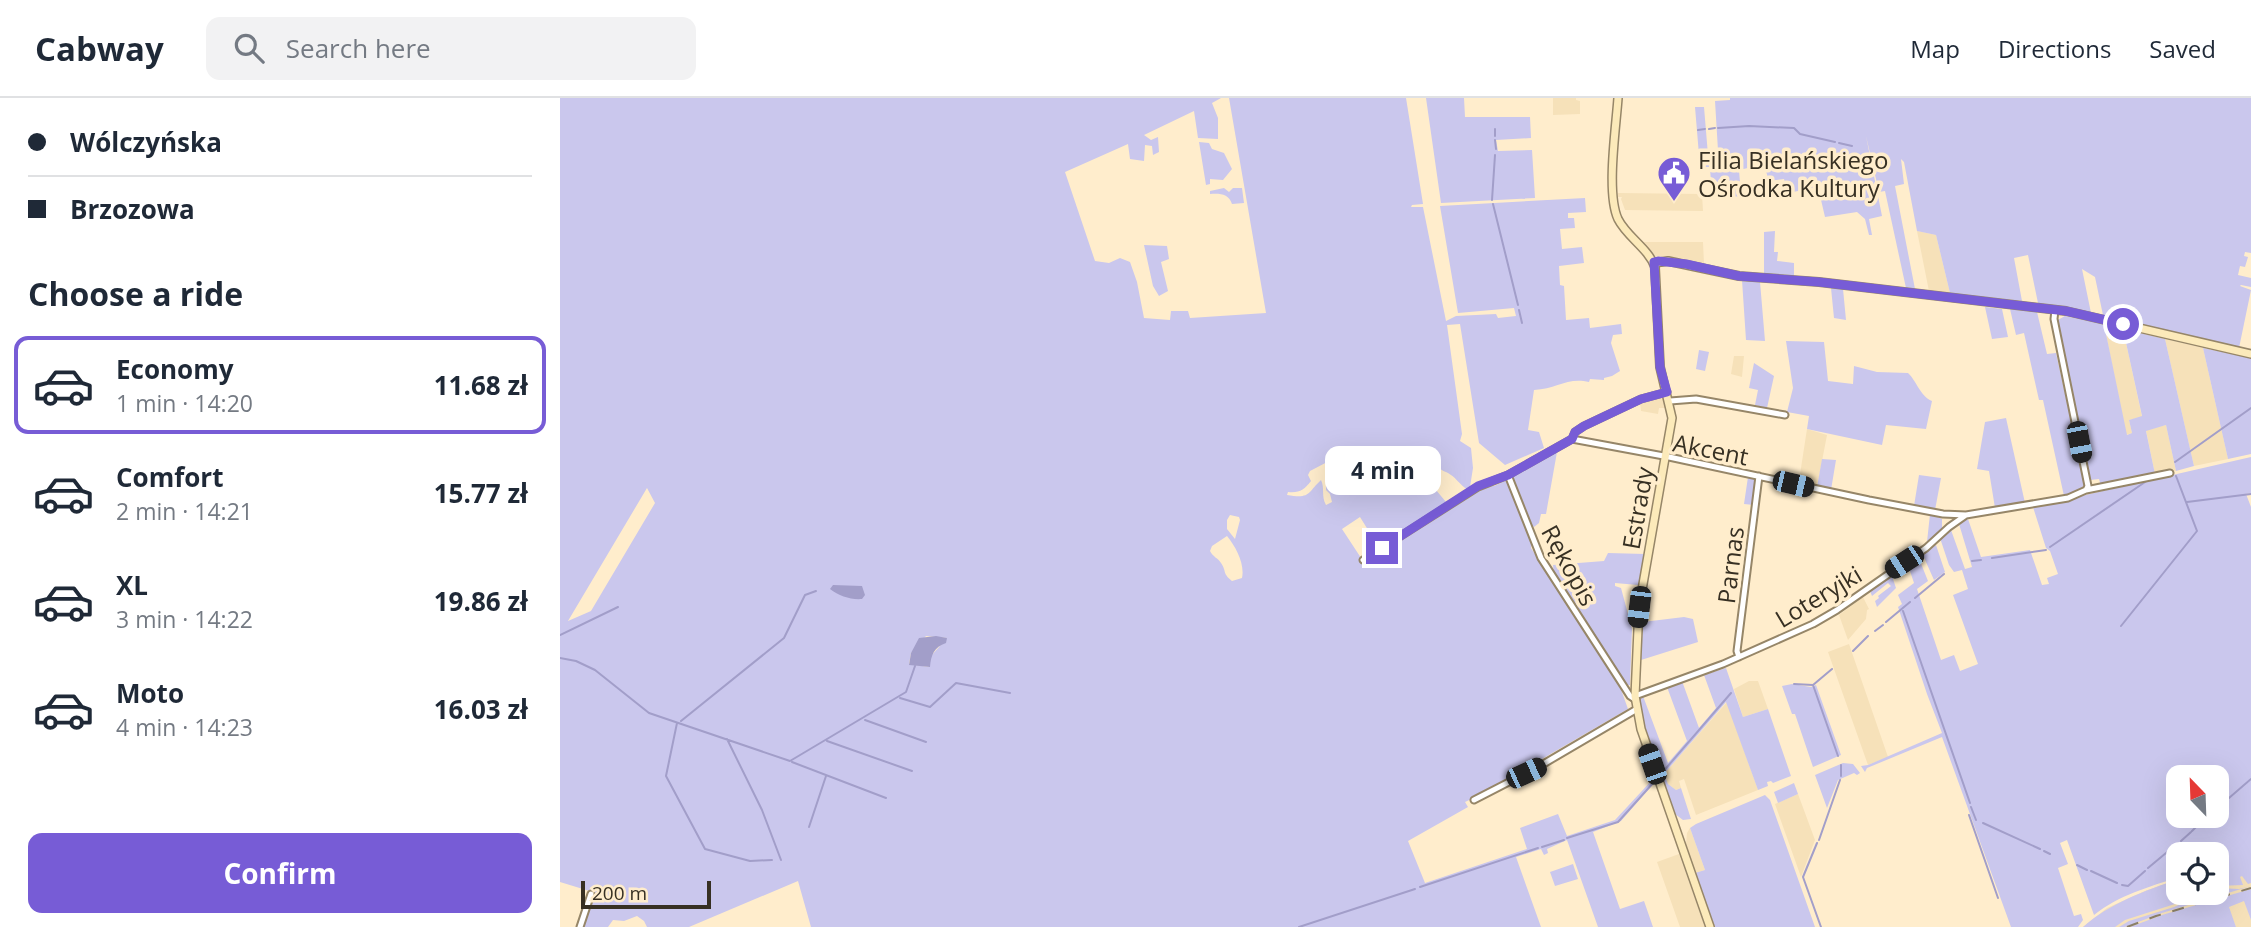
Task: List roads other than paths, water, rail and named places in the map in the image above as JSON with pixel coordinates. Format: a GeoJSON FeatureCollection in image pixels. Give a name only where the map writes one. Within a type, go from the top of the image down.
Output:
{"type":"FeatureCollection","features":[{"type":"Feature","properties":{"kind":"main road"},"geometry":{"type":"LineString","coordinates":[[1618,98],[1615,211],[1624,228],[1654,262],[1668,261],[1739,276],[1819,282],[2055,310],[2251,354]]}},
{"type":"Feature","properties":{"kind":"main road","name":"Estrady"},"geometry":{"type":"LineString","coordinates":[[1654,262],[1660,367],[1672,418],[1639,607],[1635,698],[1652,764],[1710,927]]}},
{"type":"Feature","properties":{"kind":"street"},"geometry":{"type":"LineString","coordinates":[[2055,310],[2054,319],[2088,485],[2086,490]]}},
{"type":"Feature","properties":{"kind":"street"},"geometry":{"type":"LineString","coordinates":[[1363,560],[1478,486],[1508,475],[1572,439],[1576,430],[1592,421],[1641,399],[1667,392]]}},
{"type":"Feature","properties":{"kind":"street"},"geometry":{"type":"LineString","coordinates":[[1670,401],[1696,399],[1785,415]]}},
{"type":"Feature","properties":{"kind":"street","name":"Akcent"},"geometry":{"type":"LineString","coordinates":[[1572,439],[1869,500],[1966,516]]}},
{"type":"Feature","properties":{"kind":"street","name":"Loteryjki"},"geometry":{"type":"LineString","coordinates":[[1635,698],[1807,627],[1837,610],[1926,548],[1966,516],[2068,498],[2086,490],[2170,473]]}},
{"type":"Feature","properties":{"kind":"street","name":"Rękopis"},"geometry":{"type":"LineString","coordinates":[[1508,475],[1544,564],[1630,696],[1635,698]]}},
{"type":"Feature","properties":{"kind":"street","name":"Parnas"},"geometry":{"type":"LineString","coordinates":[[1738,657],[1759,476]]}},
{"type":"Feature","properties":{"kind":"street"},"geometry":{"type":"LineString","coordinates":[[1474,800],[1540,766],[1637,709]]}},
{"type":"Feature","properties":{"kind":"street"},"geometry":{"type":"LineString","coordinates":[[580,927],[591,894]]}},
{"type":"Feature","properties":{"kind":"waterway"},"geometry":{"type":"LineString","coordinates":[[1709,129],[1715,128]]}},
{"type":"Feature","properties":{"kind":"waterway"},"geometry":{"type":"LineString","coordinates":[[1718,128],[1794,128],[1800,134],[1835,142]]}},
{"type":"Feature","properties":{"kind":"waterway"},"geometry":{"type":"LineString","coordinates":[[1495,129],[1495,136]]}},
{"type":"Feature","properties":{"kind":"waterway"},"geometry":{"type":"LineString","coordinates":[[1698,130],[1705,129]]}},
{"type":"Feature","properties":{"kind":"waterway"},"geometry":{"type":"LineString","coordinates":[[1495,140],[1496,149]]}},
{"type":"Feature","properties":{"kind":"waterway"},"geometry":{"type":"LineString","coordinates":[[1839,143],[1852,146]]}},
{"type":"Feature","properties":{"kind":"waterway"},"geometry":{"type":"LineString","coordinates":[[1492,200],[1495,155]]}},
{"type":"Feature","properties":{"kind":"waterway"},"geometry":{"type":"LineString","coordinates":[[1493,204],[1518,305]]}},
{"type":"Feature","properties":{"kind":"waterway"},"geometry":{"type":"LineString","coordinates":[[1519,310],[1522,323]]}},
{"type":"Feature","properties":{"kind":"waterway"},"geometry":{"type":"LineString","coordinates":[[2175,462],[2251,408]]}},
{"type":"Feature","properties":{"kind":"waterway"},"geometry":{"type":"LineString","coordinates":[[2121,626],[2197,531],[2176,476]]}},
{"type":"Feature","properties":{"kind":"waterway"},"geometry":{"type":"LineString","coordinates":[[2050,547],[2148,480]]}},
{"type":"Feature","properties":{"kind":"waterway"},"geometry":{"type":"LineString","coordinates":[[2187,502],[2251,494]]}},
{"type":"Feature","properties":{"kind":"waterway"},"geometry":{"type":"LineString","coordinates":[[1992,558],[2046,550]]}},
{"type":"Feature","properties":{"kind":"waterway"},"geometry":{"type":"LineString","coordinates":[[1972,561],[1981,560]]}},
{"type":"Feature","properties":{"kind":"waterway"},"geometry":{"type":"LineString","coordinates":[[1915,598],[1944,574]]}},
{"type":"Feature","properties":{"kind":"waterway"},"geometry":{"type":"LineString","coordinates":[[681,721],[784,638],[805,595],[816,591]]}},
{"type":"Feature","properties":{"kind":"waterway"},"geometry":{"type":"LineString","coordinates":[[1886,622],[1910,602]]}},
{"type":"Feature","properties":{"kind":"waterway"},"geometry":{"type":"LineString","coordinates":[[560,635],[618,607]]}},
{"type":"Feature","properties":{"kind":"waterway"},"geometry":{"type":"LineString","coordinates":[[1903,611],[1970,803]]}},
{"type":"Feature","properties":{"kind":"waterway"},"geometry":{"type":"LineString","coordinates":[[1875,631],[1883,625]]}},
{"type":"Feature","properties":{"kind":"waterway"},"geometry":{"type":"LineString","coordinates":[[1853,651],[1868,636]]}},
{"type":"Feature","properties":{"kind":"waterway"},"geometry":{"type":"LineString","coordinates":[[560,658],[576,661],[595,670],[649,713],[790,761],[906,692],[915,666]]}},
{"type":"Feature","properties":{"kind":"waterway"},"geometry":{"type":"LineString","coordinates":[[1794,684],[1813,685],[1832,669]]}},
{"type":"Feature","properties":{"kind":"waterway"},"geometry":{"type":"LineString","coordinates":[[900,698],[930,707],[956,683],[1010,693]]}},
{"type":"Feature","properties":{"kind":"waterway"},"geometry":{"type":"LineString","coordinates":[[1813,685],[1838,756]]}},
{"type":"Feature","properties":{"kind":"waterway"},"geometry":{"type":"LineString","coordinates":[[1661,774],[1731,693]]}},
{"type":"Feature","properties":{"kind":"waterway"},"geometry":{"type":"LineString","coordinates":[[865,720],[926,742]]}},
{"type":"Feature","properties":{"kind":"waterway"},"geometry":{"type":"LineString","coordinates":[[677,723],[666,776],[705,849],[750,861],[772,860]]}},
{"type":"Feature","properties":{"kind":"waterway"},"geometry":{"type":"LineString","coordinates":[[727,739],[762,810],[781,860]]}},
{"type":"Feature","properties":{"kind":"waterway"},"geometry":{"type":"LineString","coordinates":[[827,741],[912,771]]}},
{"type":"Feature","properties":{"kind":"waterway"},"geometry":{"type":"LineString","coordinates":[[792,762],[886,798]]}},
{"type":"Feature","properties":{"kind":"waterway"},"geometry":{"type":"LineString","coordinates":[[1841,765],[1841,776]]}},
{"type":"Feature","properties":{"kind":"waterway"},"geometry":{"type":"LineString","coordinates":[[809,827],[826,776]]}},
{"type":"Feature","properties":{"kind":"waterway"},"geometry":{"type":"LineString","coordinates":[[2230,797],[2251,779]]}},
{"type":"Feature","properties":{"kind":"waterway"},"geometry":{"type":"LineString","coordinates":[[1819,840],[1840,780]]}},
{"type":"Feature","properties":{"kind":"waterway"},"geometry":{"type":"LineString","coordinates":[[1567,838],[1618,822],[1654,782]]}},
{"type":"Feature","properties":{"kind":"waterway"},"geometry":{"type":"LineString","coordinates":[[1971,807],[1976,820]]}},
{"type":"Feature","properties":{"kind":"waterway"},"geometry":{"type":"LineString","coordinates":[[1969,815],[1998,898]]}},
{"type":"Feature","properties":{"kind":"waterway"},"geometry":{"type":"LineString","coordinates":[[1983,823],[2040,849]]}},
{"type":"Feature","properties":{"kind":"waterway"},"geometry":{"type":"LineString","coordinates":[[2192,831],[2195,828]]}},
{"type":"Feature","properties":{"kind":"waterway"},"geometry":{"type":"LineString","coordinates":[[2181,841],[2191,832]]}},
{"type":"Feature","properties":{"kind":"waterway"},"geometry":{"type":"LineString","coordinates":[[1542,847],[1564,840]]}},
{"type":"Feature","properties":{"kind":"waterway"},"geometry":{"type":"LineString","coordinates":[[1817,843],[1803,877],[1821,927]]}},
{"type":"Feature","properties":{"kind":"waterway"},"geometry":{"type":"LineString","coordinates":[[1420,887],[1538,848]]}},
{"type":"Feature","properties":{"kind":"waterway"},"geometry":{"type":"LineString","coordinates":[[2044,851],[2050,854]]}},
{"type":"Feature","properties":{"kind":"waterway"},"geometry":{"type":"LineString","coordinates":[[2148,868],[2166,853]]}},
{"type":"Feature","properties":{"kind":"waterway"},"geometry":{"type":"LineString","coordinates":[[2077,865],[2087,870]]}},
{"type":"Feature","properties":{"kind":"waterway"},"geometry":{"type":"LineString","coordinates":[[2091,871],[2117,883]]}},
{"type":"Feature","properties":{"kind":"waterway"},"geometry":{"type":"LineString","coordinates":[[2122,885],[2128,886],[2145,871]]}},
{"type":"Feature","properties":{"kind":"waterway"},"geometry":{"type":"LineString","coordinates":[[1299,927],[1415,889]]}},
{"type":"Feature","properties":{"kind":"railway"},"geometry":{"type":"LineString","coordinates":[[2127,927],[2251,888]]}},
{"type":"Feature","properties":{"kind":"place","name":"Filia Bielańskiego Ośrodka Kultury"},"geometry":{"type":"Point","coordinates":[1674,203]}}]}
